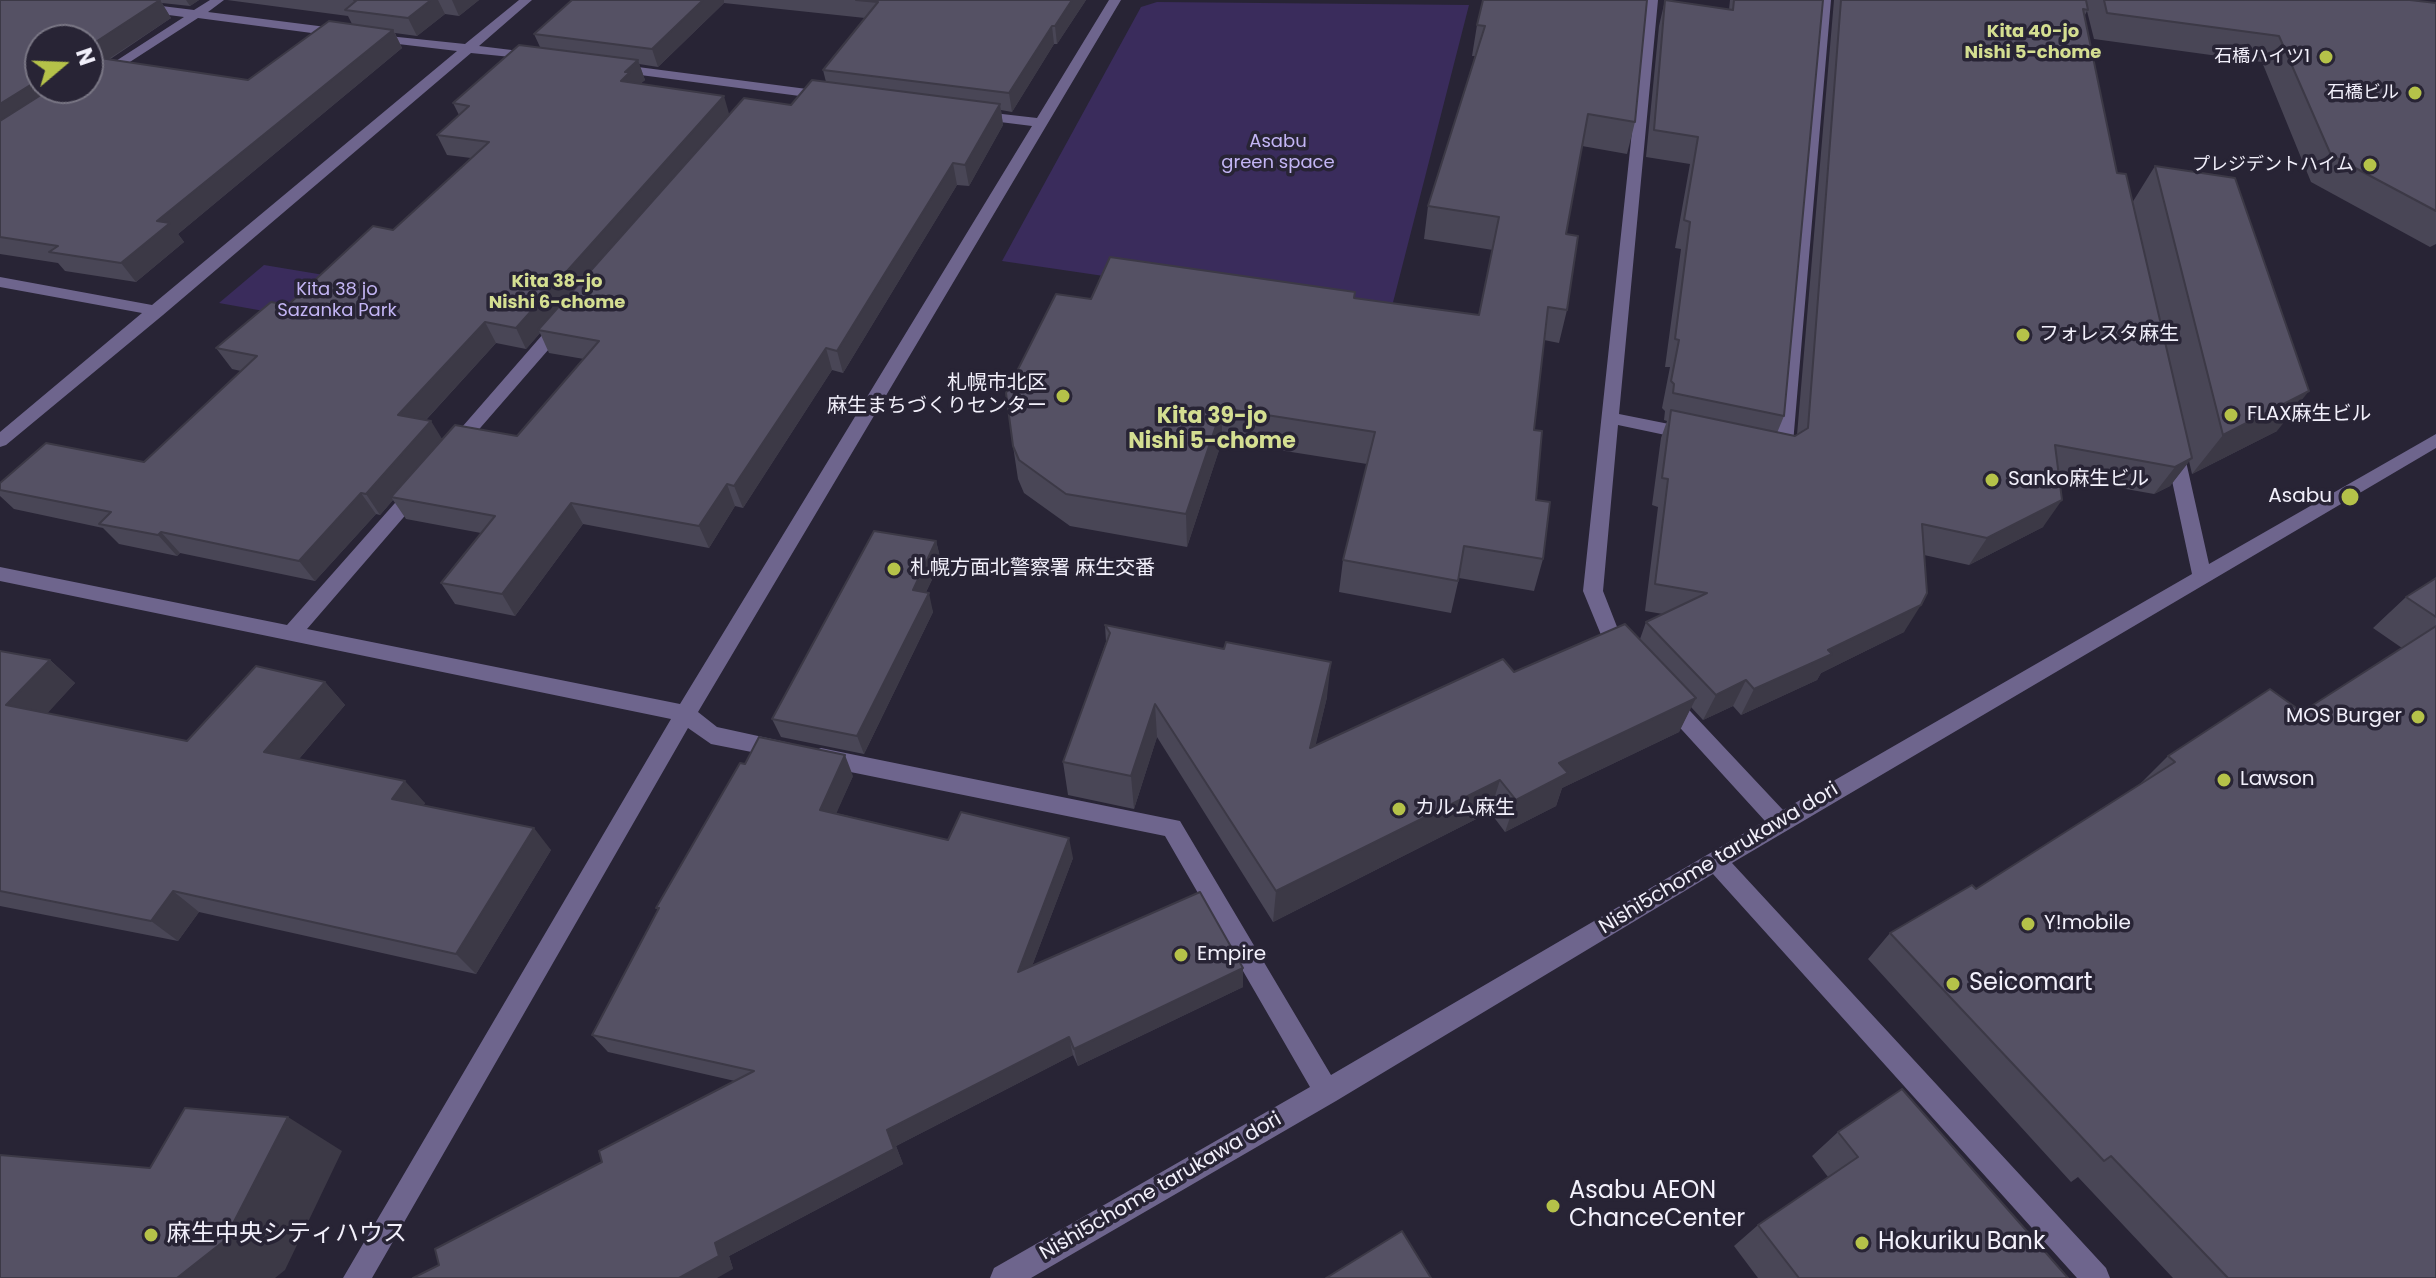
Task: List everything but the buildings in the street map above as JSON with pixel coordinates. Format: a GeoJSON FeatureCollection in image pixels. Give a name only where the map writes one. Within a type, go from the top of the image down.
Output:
{"type":"FeatureCollection","features":[{"type":"Feature","properties":{"kind":"street"},"geometry":{"type":"LineString","coordinates":[[84,0],[556,60]]}},
{"type":"Feature","properties":{"kind":"street"},"geometry":{"type":"LineString","coordinates":[[104,74],[218,0]]}},
{"type":"Feature","properties":{"kind":"street"},"geometry":{"type":"LineString","coordinates":[[0,441],[526,0]]}},
{"type":"Feature","properties":{"kind":"street"},"geometry":{"type":"LineString","coordinates":[[357,1278],[686,714],[1115,0]]}},
{"type":"Feature","properties":{"kind":"street"},"geometry":{"type":"LineString","coordinates":[[1634,664],[1613,641],[1593,591],[1652,0]]}},
{"type":"Feature","properties":{"kind":"street"},"geometry":{"type":"LineString","coordinates":[[1769,452],[1783,455],[1825,0]]}},
{"type":"Feature","properties":{"kind":"street"},"geometry":{"type":"LineString","coordinates":[[601,66],[844,97]]}},
{"type":"Feature","properties":{"kind":"street"},"geometry":{"type":"LineString","coordinates":[[756,101],[767,87]]}},
{"type":"Feature","properties":{"kind":"street"},"geometry":{"type":"LineString","coordinates":[[967,113],[1040,123]]}},
{"type":"Feature","properties":{"kind":"street"},"geometry":{"type":"LineString","coordinates":[[0,282],[157,311]]}},
{"type":"Feature","properties":{"kind":"street"},"geometry":{"type":"LineString","coordinates":[[444,459],[579,304]]}},
{"type":"Feature","properties":{"kind":"street"},"geometry":{"type":"LineString","coordinates":[[1611,418],[1711,439]]}},
{"type":"Feature","properties":{"kind":"street"},"geometry":{"type":"LineString","coordinates":[[2169,426],[2202,577]]}},
{"type":"Feature","properties":{"kind":"street","name":"Nishi5chome tarukawa dori"},"geometry":{"type":"LineString","coordinates":[[1004,1278],[1327,1092],[1780,822],[2436,440]]}},
{"type":"Feature","properties":{"kind":"street"},"geometry":{"type":"LineString","coordinates":[[292,633],[423,483]]}},
{"type":"Feature","properties":{"kind":"street"},"geometry":{"type":"LineString","coordinates":[[0,574],[686,714],[711,735],[1172,828],[1327,1092]]}},
{"type":"Feature","properties":{"kind":"street"},"geometry":{"type":"LineString","coordinates":[[1654,686],[1780,822]]}},
{"type":"Feature","properties":{"kind":"street"},"geometry":{"type":"LineString","coordinates":[[1715,861],[2096,1278]]}},
{"type":"Feature","properties":{"kind":"green space","name":"Asabu green space"},"geometry":{"type":"Polygon","coordinates":[[[1157,2],[1469,5],[1389,318],[1002,261],[1141,7],[1157,2]]]}},
{"type":"Feature","properties":{"kind":"green space","name":"Kita 38 jo Sazanka Park"},"geometry":{"type":"Polygon","coordinates":[[[264,265],[426,292],[387,333],[219,303],[264,265]]]}},
{"type":"Feature","properties":{"kind":"place","name":"石橋ハイツ1"},"geometry":{"type":"Point","coordinates":[2326,57]}},
{"type":"Feature","properties":{"kind":"place","name":"石橋ビル"},"geometry":{"type":"Point","coordinates":[2415,93]}},
{"type":"Feature","properties":{"kind":"place","name":"プレジデントハイム"},"geometry":{"type":"Point","coordinates":[2370,165]}},
{"type":"Feature","properties":{"kind":"place","name":"フォレスタ麻生"},"geometry":{"type":"Point","coordinates":[2023,335]}},
{"type":"Feature","properties":{"kind":"place","name":"札幌市北区 麻生まちづくりセンター"},"geometry":{"type":"Point","coordinates":[1063,396]}},
{"type":"Feature","properties":{"kind":"place","name":"FLAX麻生ビル"},"geometry":{"type":"Point","coordinates":[2231,415]}},
{"type":"Feature","properties":{"kind":"place","name":"Sanko麻生ビル"},"geometry":{"type":"Point","coordinates":[1992,480]}},
{"type":"Feature","properties":{"kind":"place","name":"Asabu"},"geometry":{"type":"Point","coordinates":[2350,497]}},
{"type":"Feature","properties":{"kind":"place","name":"札幌方面北警察署 麻生交番"},"geometry":{"type":"Point","coordinates":[894,569]}},
{"type":"Feature","properties":{"kind":"place","name":"MOS Burger"},"geometry":{"type":"Point","coordinates":[2418,717]}},
{"type":"Feature","properties":{"kind":"place","name":"Lawson"},"geometry":{"type":"Point","coordinates":[2224,780]}},
{"type":"Feature","properties":{"kind":"place","name":"カルム麻生"},"geometry":{"type":"Point","coordinates":[1399,809]}},
{"type":"Feature","properties":{"kind":"place","name":"Y!mobile"},"geometry":{"type":"Point","coordinates":[2028,924]}},
{"type":"Feature","properties":{"kind":"place","name":"Empire"},"geometry":{"type":"Point","coordinates":[1181,955]}},
{"type":"Feature","properties":{"kind":"place","name":"Seicomart"},"geometry":{"type":"Point","coordinates":[1953,984]}},
{"type":"Feature","properties":{"kind":"place","name":"Asabu AEON ChanceCenter"},"geometry":{"type":"Point","coordinates":[1553,1206]}},
{"type":"Feature","properties":{"kind":"place","name":"麻生中央シティハウス"},"geometry":{"type":"Point","coordinates":[151,1235]}},
{"type":"Feature","properties":{"kind":"place","name":"Hokuriku Bank"},"geometry":{"type":"Point","coordinates":[1862,1243]}},
{"type":"Feature","properties":{"kind":"district","name":"Kita 40-jo Nishi 5-chome"},"geometry":{"type":"Point","coordinates":[2033,42]}},
{"type":"Feature","properties":{"kind":"district","name":"Kita 38-jo Nishi 6-chome"},"geometry":{"type":"Point","coordinates":[557,292]}},
{"type":"Feature","properties":{"kind":"district","name":"Kita 39-jo Nishi 5-chome"},"geometry":{"type":"Point","coordinates":[1212,430]}}]}
